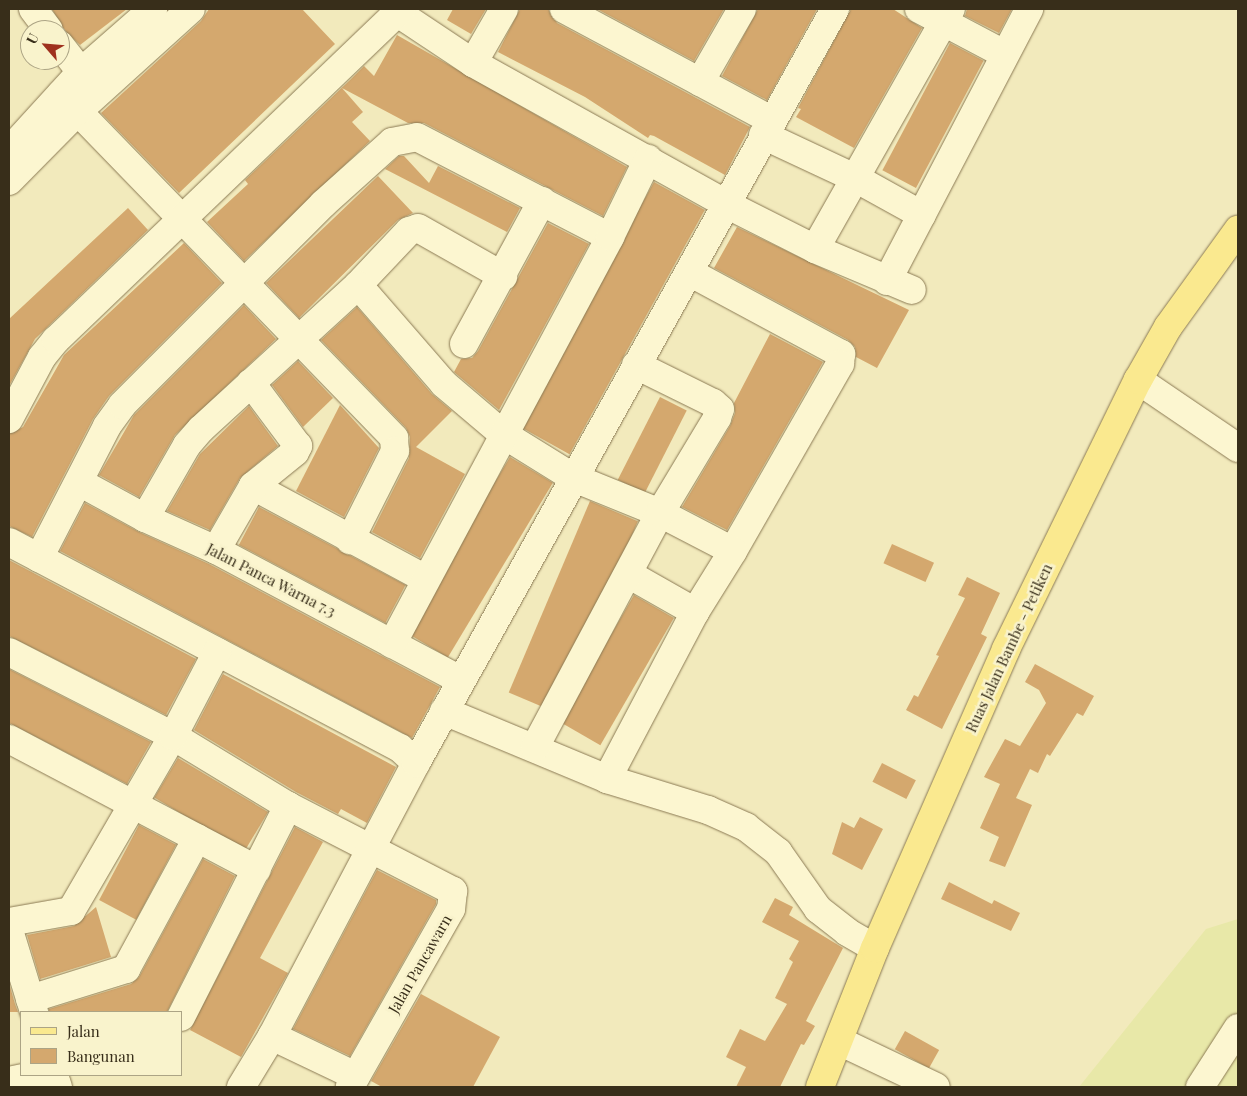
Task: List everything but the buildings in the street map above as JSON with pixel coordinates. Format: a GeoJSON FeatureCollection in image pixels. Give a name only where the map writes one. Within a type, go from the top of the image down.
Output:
{"type":"FeatureCollection","features":[{"type":"Feature","properties":{"kind":"main road","name":"Ruas Jalan Bambe - Petiken"},"geometry":{"type":"LineString","coordinates":[[820,1087],[875,948],[1006,649],[1138,380],[1168,327],[1238,230]]}},
{"type":"Feature","properties":{"kind":"street"},"geometry":{"type":"LineString","coordinates":[[33,9],[41,20]]}},
{"type":"Feature","properties":{"kind":"street"},"geometry":{"type":"LineString","coordinates":[[9,181],[69,102],[81,72],[153,9]]}},
{"type":"Feature","properties":{"kind":"street"},"geometry":{"type":"LineString","coordinates":[[9,151],[69,102],[191,9]]}},
{"type":"Feature","properties":{"kind":"street"},"geometry":{"type":"LineString","coordinates":[[473,63],[504,9]]}},
{"type":"Feature","properties":{"kind":"street"},"geometry":{"type":"LineString","coordinates":[[564,9],[700,82],[767,128],[922,215]]}},
{"type":"Feature","properties":{"kind":"street"},"geometry":{"type":"LineString","coordinates":[[700,82],[742,9]]}},
{"type":"Feature","properties":{"kind":"street"},"geometry":{"type":"LineString","coordinates":[[241,1087],[272,1036],[461,680],[835,9]]}},
{"type":"Feature","properties":{"kind":"street"},"geometry":{"type":"LineString","coordinates":[[919,9],[948,16],[1004,54]]}},
{"type":"Feature","properties":{"kind":"street"},"geometry":{"type":"LineString","coordinates":[[9,419],[49,348],[399,11],[473,63],[726,204],[814,249],[900,285],[922,215],[1029,9]]}},
{"type":"Feature","properties":{"kind":"street"},"geometry":{"type":"LineString","coordinates":[[814,249],[857,179],[948,16]]}},
{"type":"Feature","properties":{"kind":"street"},"geometry":{"type":"LineString","coordinates":[[70,57],[81,72]]}},
{"type":"Feature","properties":{"kind":"street"},"geometry":{"type":"LineString","coordinates":[[69,102],[247,282],[396,442],[395,452],[350,540]]}},
{"type":"Feature","properties":{"kind":"street"},"geometry":{"type":"LineString","coordinates":[[39,558],[122,405],[323,204],[392,142],[401,138],[417,137],[610,237]]}},
{"type":"Feature","properties":{"kind":"street"},"geometry":{"type":"LineString","coordinates":[[392,644],[610,237],[648,159]]}},
{"type":"Feature","properties":{"kind":"street"},"geometry":{"type":"LineString","coordinates":[[464,344],[503,276],[542,201]]}},
{"type":"Feature","properties":{"kind":"street"},"geometry":{"type":"LineString","coordinates":[[145,518],[187,445],[299,338],[358,285],[409,231],[418,228],[503,276]]}},
{"type":"Feature","properties":{"kind":"street"},"geometry":{"type":"LineString","coordinates":[[607,779],[696,612],[840,364],[840,354],[689,272]]}},
{"type":"Feature","properties":{"kind":"street"},"geometry":{"type":"LineString","coordinates":[[358,285],[444,384],[503,434],[574,478],[660,513],[732,551]]}},
{"type":"Feature","properties":{"kind":"street"},"geometry":{"type":"LineString","coordinates":[[536,747],[630,575],[660,513],[717,418],[720,409],[636,365]]}},
{"type":"Feature","properties":{"kind":"street"},"geometry":{"type":"LineString","coordinates":[[1138,380],[1238,448]]}},
{"type":"Feature","properties":{"kind":"street"},"geometry":{"type":"LineString","coordinates":[[216,550],[252,486],[295,452],[298,446],[251,383]]}},
{"type":"Feature","properties":{"kind":"street","name":"Jalan Panca Warna 7.3"},"geometry":{"type":"LineString","coordinates":[[79,482],[145,518],[216,550],[461,680]]}},
{"type":"Feature","properties":{"kind":"street"},"geometry":{"type":"LineString","coordinates":[[252,486],[426,580]]}},
{"type":"Feature","properties":{"kind":"street"},"geometry":{"type":"LineString","coordinates":[[9,542],[400,748],[416,763]]}},
{"type":"Feature","properties":{"kind":"street"},"geometry":{"type":"LineString","coordinates":[[630,575],[696,612]]}},
{"type":"Feature","properties":{"kind":"street"},"geometry":{"type":"LineString","coordinates":[[9,652],[173,736],[288,806],[372,849]]}},
{"type":"Feature","properties":{"kind":"street"},"geometry":{"type":"LineString","coordinates":[[9,922],[71,911],[173,736],[217,652]]}},
{"type":"Feature","properties":{"kind":"street"},"geometry":{"type":"LineString","coordinates":[[444,712],[536,747],[607,779],[708,810],[746,827],[778,852],[818,909],[847,932],[875,948]]}},
{"type":"Feature","properties":{"kind":"street"},"geometry":{"type":"LineString","coordinates":[[9,739],[134,803],[257,870]]}},
{"type":"Feature","properties":{"kind":"street"},"geometry":{"type":"LineString","coordinates":[[182,1016],[288,806]]}},
{"type":"Feature","properties":{"kind":"street"},"geometry":{"type":"LineString","coordinates":[[9,930],[32,1006],[126,969],[197,838]]}},
{"type":"Feature","properties":{"kind":"street","name":"Jalan Pancawarn"},"geometry":{"type":"LineString","coordinates":[[353,1082],[454,901],[452,891],[448,887],[372,849]]}},
{"type":"Feature","properties":{"kind":"street"},"geometry":{"type":"LineString","coordinates":[[1200,1087],[1238,1028]]}},
{"type":"Feature","properties":{"kind":"street"},"geometry":{"type":"LineString","coordinates":[[272,1036],[353,1082]]}},
{"type":"Feature","properties":{"kind":"street"},"geometry":{"type":"LineString","coordinates":[[839,1041],[936,1087]]}},
{"type":"Feature","properties":{"kind":"street"},"geometry":{"type":"LineString","coordinates":[[9,1081],[32,1076]]}},
{"type":"Feature","properties":{"kind":"green space"},"geometry":{"type":"Polygon","coordinates":[[[1238,919],[1238,1087],[1079,1087],[1206,929],[1238,919]]]}}]}
